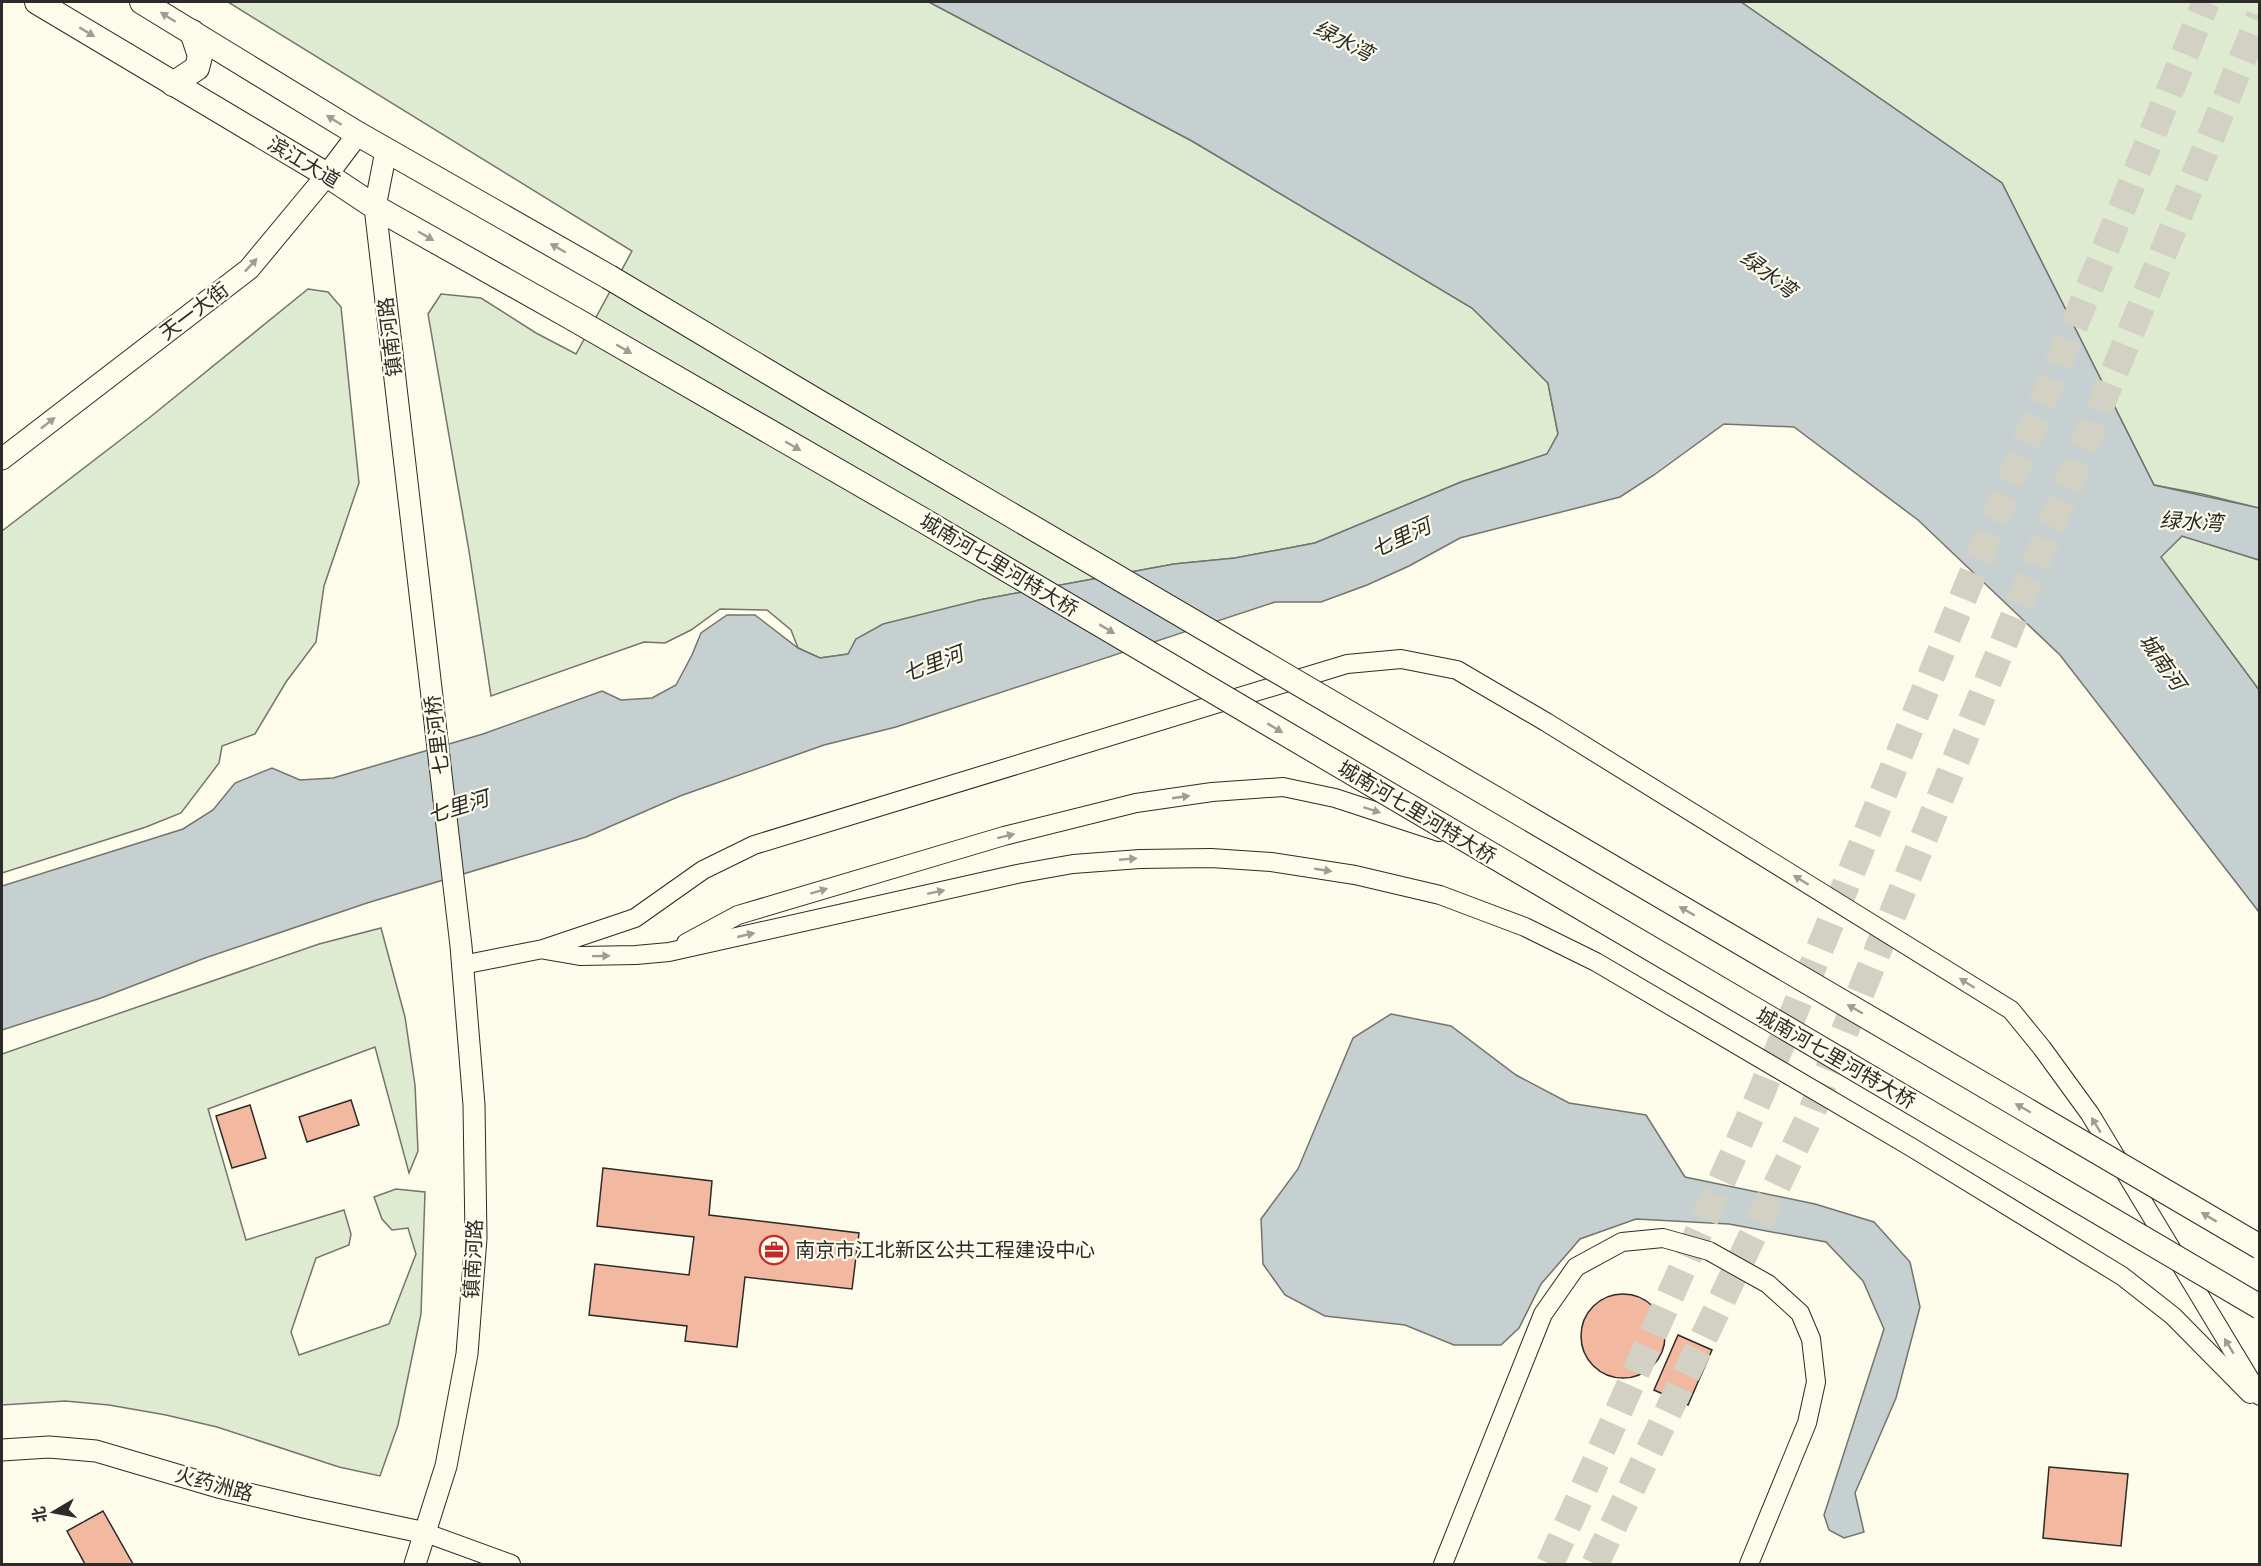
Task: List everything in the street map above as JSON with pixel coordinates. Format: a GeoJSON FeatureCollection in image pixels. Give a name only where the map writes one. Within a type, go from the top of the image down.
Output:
{"type":"FeatureCollection","features":[{"type":"Feature","properties":{"kind":"main road","name":"滨江大道"},"geometry":{"type":"LineString","coordinates":[[37,2],[327,175],[375,207],[574,320]]}},
{"type":"Feature","properties":{"kind":"main road"},"geometry":{"type":"LineString","coordinates":[[142,2],[386,151],[609,277],[835,412],[2259,1247]]}},
{"type":"Feature","properties":{"kind":"main road"},"geometry":{"type":"LineString","coordinates":[[172,84],[197,68],[200,56],[192,32]]}},
{"type":"Feature","properties":{"kind":"main road","name":"城南河七里河特大桥"},"geometry":{"type":"LineString","coordinates":[[574,320],[931,525],[2259,1307]]}},
{"type":"Feature","properties":{"kind":"street","name":"天一大街"},"geometry":{"type":"LineString","coordinates":[[2,459],[249,269],[358,134]]}},
{"type":"Feature","properties":{"kind":"street","name":"镇南河路"},"geometry":{"type":"LineString","coordinates":[[386,151],[375,207],[412,524]]}},
{"type":"Feature","properties":{"kind":"street","name":"七里河桥"},"geometry":{"type":"LineString","coordinates":[[412,524],[461,956]]}},
{"type":"Feature","properties":{"kind":"street"},"geometry":{"type":"LineString","coordinates":[[461,956],[543,949],[635,918],[703,870],[754,845],[1347,664],[1401,659],[1458,670],[2011,1010],[2042,1047],[2090,1114],[2259,1396]]}},
{"type":"Feature","properties":{"kind":"street"},"geometry":{"type":"LineString","coordinates":[[669,952],[738,915],[1004,836],[1136,803],[1212,792],[1283,787],[1335,798],[1465,840]]}},
{"type":"Feature","properties":{"kind":"street"},"geometry":{"type":"LineString","coordinates":[[543,949],[580,956],[669,952],[1017,874],[1073,864],[1140,859],[1211,858],[1271,862],[1355,875],[1440,895],[1525,927],[1596,962],[1911,1147],[2122,1276],[2173,1316],[2259,1404]]}},
{"type":"Feature","properties":{"kind":"street","name":"镇南河路"},"geometry":{"type":"LineString","coordinates":[[416,1564],[446,1466],[467,1354],[476,1238],[474,1104],[461,956]]}},
{"type":"Feature","properties":{"kind":"street"},"geometry":{"type":"LineString","coordinates":[[1443,1564],[1542,1314],[1576,1267],[1622,1242],[1663,1238],[1709,1251],[1768,1284],[1800,1313],[1811,1339],[1816,1382],[1808,1423],[1749,1564]]}},
{"type":"Feature","properties":{"kind":"street","name":"火药洲路"},"geometry":{"type":"LineString","coordinates":[[2,1450],[49,1447],[96,1451],[218,1487],[426,1533]]}},
{"type":"Feature","properties":{"kind":"street"},"geometry":{"type":"LineString","coordinates":[[426,1533],[511,1564]]}},
{"type":"Feature","properties":{"kind":"green space"},"geometry":{"type":"Polygon","coordinates":[[[228,2],[929,2],[1192,141],[1472,308],[1548,383],[1558,434],[1547,454],[1461,482],[1315,543],[1235,558],[1174,564],[979,600],[856,639],[849,654],[820,658],[798,648],[791,630],[767,610],[720,609],[691,630],[665,643],[644,642],[491,696],[469,551],[428,314],[441,294],[481,298],[536,333],[576,354],[632,251],[228,2]]]}},
{"type":"Feature","properties":{"kind":"green space"},"geometry":{"type":"Polygon","coordinates":[[[1741,2],[2259,2],[2259,508],[2154,485],[2002,183],[1741,2]]]}},
{"type":"Feature","properties":{"kind":"green space"},"geometry":{"type":"Polygon","coordinates":[[[308,289],[328,292],[341,307],[359,483],[324,586],[316,642],[286,682],[255,734],[222,746],[219,763],[181,813],[146,827],[2,873],[2,531],[149,418],[308,289]]]}},
{"type":"Feature","properties":{"kind":"green space"},"geometry":{"type":"Polygon","coordinates":[[[2182,536],[2259,560],[2259,690],[2160,557],[2182,536]]]}},
{"type":"Feature","properties":{"kind":"green space"},"geometry":{"type":"Polygon","coordinates":[[[381,928],[405,1017],[415,1085],[418,1151],[409,1173],[375,1047],[208,1109],[246,1240],[344,1210],[351,1234],[349,1245],[316,1258],[291,1332],[299,1355],[389,1324],[416,1254],[408,1228],[392,1230],[382,1219],[374,1197],[396,1189],[425,1192],[421,1314],[398,1425],[380,1476],[339,1467],[217,1427],[166,1415],[109,1405],[65,1401],[2,1405],[2,1054],[319,944],[381,928]]]}},
{"type":"Feature","properties":{"kind":"water"},"geometry":{"type":"Polygon","coordinates":[[[929,2],[1741,2],[2002,183],[2154,485],[2259,508],[2259,560],[2182,536],[2161,557],[2259,690],[2259,912],[2060,655],[1918,520],[1794,427],[1724,424],[1620,497],[1460,538],[1409,566],[1321,602],[1275,602],[896,727],[824,745],[680,796],[586,837],[367,903],[205,958],[101,998],[2,1030],[2,886],[183,829],[213,810],[235,783],[272,768],[300,780],[333,778],[483,734],[602,691],[621,700],[652,698],[676,685],[701,633],[727,615],[755,615],[798,648],[820,658],[848,654],[856,639],[883,624],[979,600],[1174,564],[1235,558],[1315,543],[1461,482],[1547,454],[1558,434],[1548,383],[1472,308],[1192,141],[929,2]]]}},
{"type":"Feature","properties":{"kind":"water"},"geometry":{"type":"Polygon","coordinates":[[[1391,1014],[1451,1026],[1516,1075],[1569,1103],[1646,1115],[1685,1177],[1815,1204],[1874,1222],[1910,1262],[1920,1307],[1896,1398],[1855,1493],[1864,1532],[1844,1538],[1829,1530],[1824,1515],[1884,1329],[1863,1281],[1826,1242],[1729,1224],[1636,1219],[1580,1239],[1541,1284],[1519,1328],[1501,1345],[1454,1345],[1405,1325],[1325,1316],[1285,1295],[1263,1264],[1261,1219],[1298,1169],[1353,1038],[1391,1014]]]}},
{"type":"Feature","properties":{"kind":"building"},"geometry":{"type":"Polygon","coordinates":[[[351,1100],[359,1125],[307,1142],[299,1117],[351,1100]]]}},
{"type":"Feature","properties":{"kind":"building"},"geometry":{"type":"Polygon","coordinates":[[[250,1105],[266,1158],[232,1168],[216,1116],[250,1105]]]}},
{"type":"Feature","properties":{"kind":"building","name":"南京市江北新区公共工程建设中心"},"geometry":{"type":"Polygon","coordinates":[[[603,1168],[712,1181],[709,1215],[859,1233],[852,1289],[745,1277],[737,1347],[685,1341],[687,1326],[589,1315],[595,1264],[689,1275],[694,1237],[597,1226],[603,1168]]]}},
{"type":"Feature","properties":{"kind":"building"},"geometry":{"type":"Polygon","coordinates":[[[1623,1294],[1639,1297],[1653,1306],[1662,1320],[1665,1336],[1662,1352],[1653,1366],[1639,1375],[1623,1378],[1607,1375],[1593,1366],[1584,1352],[1581,1336],[1584,1320],[1593,1306],[1607,1297],[1623,1294]]]}},
{"type":"Feature","properties":{"kind":"building"},"geometry":{"type":"Polygon","coordinates":[[[1678,1335],[1712,1350],[1688,1405],[1654,1390],[1678,1335]]]}},
{"type":"Feature","properties":{"kind":"building"},"geometry":{"type":"Polygon","coordinates":[[[2049,1467],[2128,1474],[2121,1546],[2043,1538],[2049,1467]]]}},
{"type":"Feature","properties":{"kind":"building"},"geometry":{"type":"Polygon","coordinates":[[[103,1511],[133,1564],[85,1564],[67,1531],[103,1511]]]}},
{"type":"Feature","properties":{"kind":"tunnel"},"geometry":{"type":"LineString","coordinates":[[1550,1564],[1761,1093],[2206,2]]}},
{"type":"Feature","properties":{"kind":"tunnel"},"geometry":{"type":"LineString","coordinates":[[1595,1564],[1810,1116],[2260,16]]}},
{"type":"Feature","properties":{"kind":"place","name":"南京市江北新区公共工程建设中心"},"geometry":{"type":"Point","coordinates":[774,1250]}},
{"type":"Feature","properties":{"kind":"water label","name":"绿水湾"},"geometry":{"type":"Point","coordinates":[1343,41]}},
{"type":"Feature","properties":{"kind":"water label","name":"绿水湾"},"geometry":{"type":"Point","coordinates":[1768,274]}},
{"type":"Feature","properties":{"kind":"water label","name":"绿水湾"},"geometry":{"type":"Point","coordinates":[2191,522]}},
{"type":"Feature","properties":{"kind":"water label","name":"七里河"},"geometry":{"type":"Point","coordinates":[1401,538]}},
{"type":"Feature","properties":{"kind":"water label","name":"城南河"},"geometry":{"type":"Point","coordinates":[2162,662]}},
{"type":"Feature","properties":{"kind":"water label","name":"七里河"},"geometry":{"type":"Point","coordinates":[933,664]}},
{"type":"Feature","properties":{"kind":"water label","name":"七里河"},"geometry":{"type":"Point","coordinates":[458,807]}}]}
